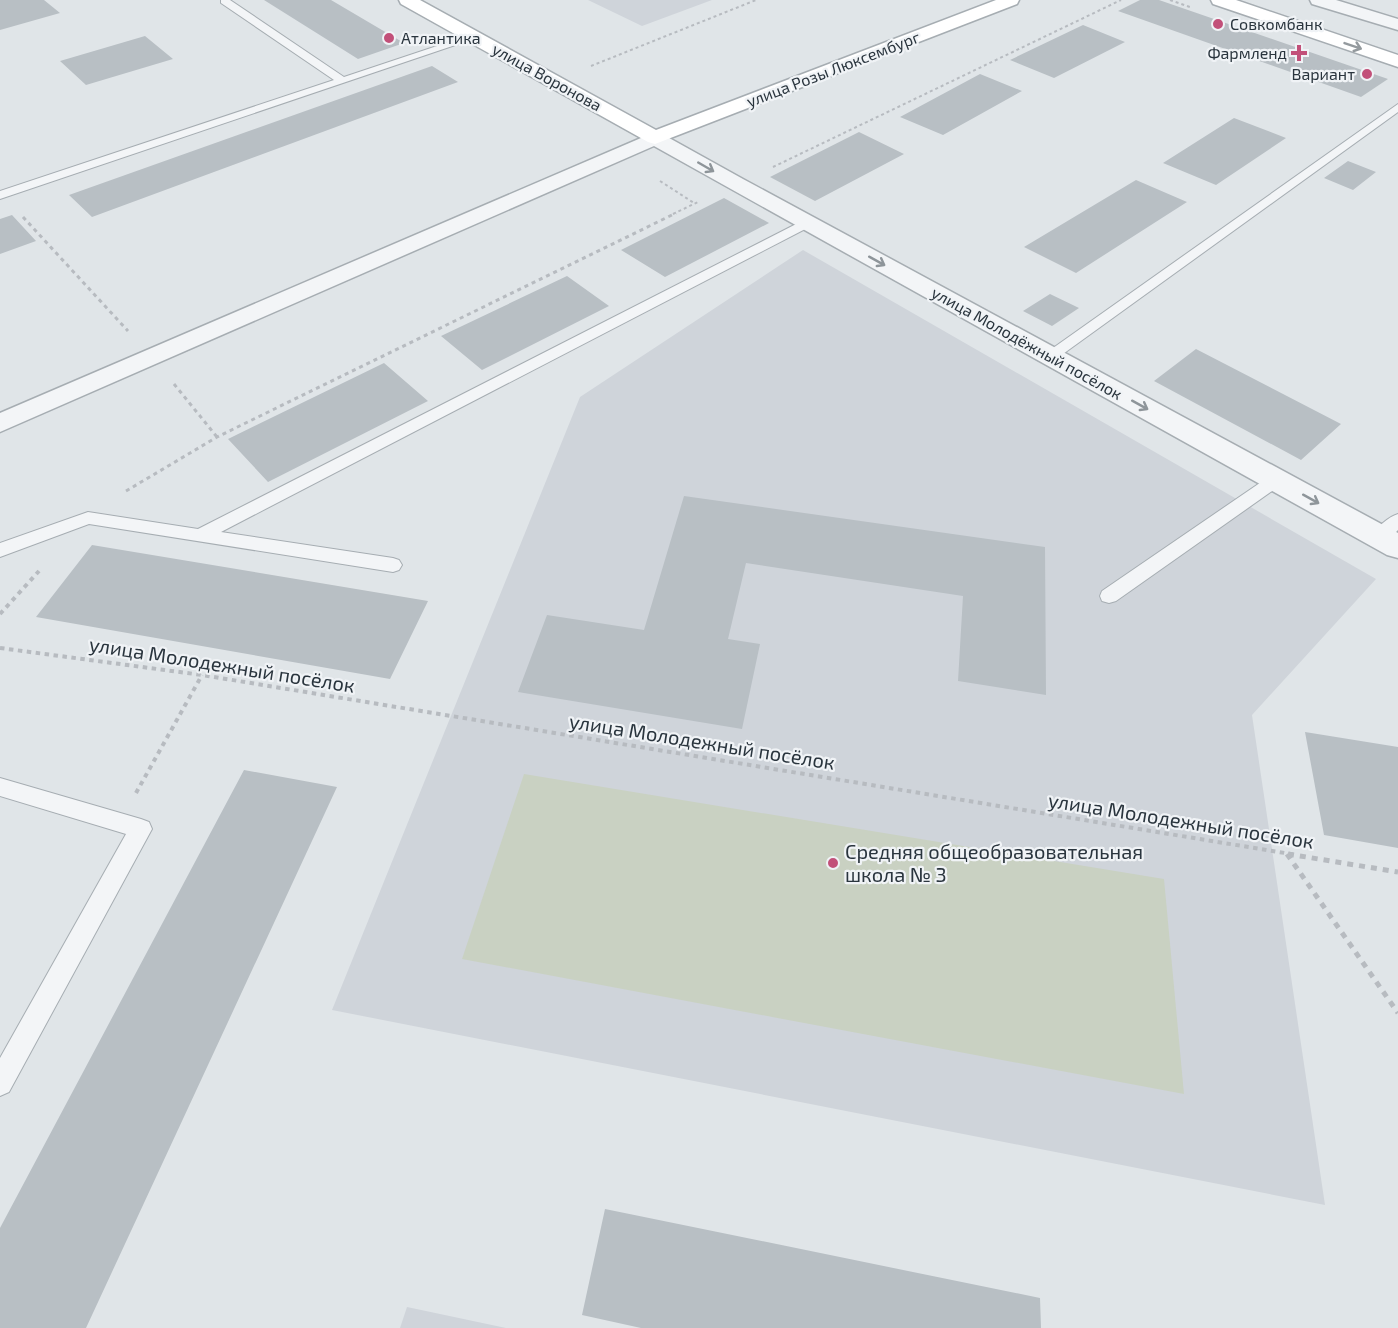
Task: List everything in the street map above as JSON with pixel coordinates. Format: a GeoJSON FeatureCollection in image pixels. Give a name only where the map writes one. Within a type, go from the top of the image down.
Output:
{"type":"FeatureCollection","features":[{"type":"Feature","properties":{"kind":"street","name":"улица Воронова"},"geometry":{"type":"LineString","coordinates":[[407,0],[655,138]]}},
{"type":"Feature","properties":{"kind":"street","name":"улица Розы Люксембург"},"geometry":{"type":"LineString","coordinates":[[655,138],[1011,0]]}},
{"type":"Feature","properties":{"kind":"street"},"geometry":{"type":"LineString","coordinates":[[1219,0],[1398,61]]}},
{"type":"Feature","properties":{"kind":"street"},"geometry":{"type":"LineString","coordinates":[[1318,0],[1398,25]]}},
{"type":"Feature","properties":{"kind":"street","name":"улица Молодёжный посёлок"},"geometry":{"type":"LineString","coordinates":[[655,138],[1276,480],[1392,535]]}},
{"type":"Feature","properties":{"kind":"street"},"geometry":{"type":"LineString","coordinates":[[0,423],[655,138]]}},
{"type":"Feature","properties":{"kind":"lane"},"geometry":{"type":"LineString","coordinates":[[225,1],[342,80]]}},
{"type":"Feature","properties":{"kind":"lane"},"geometry":{"type":"LineString","coordinates":[[1,195],[474,37]]}},
{"type":"Feature","properties":{"kind":"lane"},"geometry":{"type":"LineString","coordinates":[[1051,356],[1398,107]]}},
{"type":"Feature","properties":{"kind":"lane"},"geometry":{"type":"LineString","coordinates":[[200,535],[806,223]]}},
{"type":"Feature","properties":{"kind":"lane"},"geometry":{"type":"LineString","coordinates":[[1108,596],[1246,503],[1276,480]]}},
{"type":"Feature","properties":{"kind":"lane"},"geometry":{"type":"LineString","coordinates":[[0,550],[88,518],[393,565]]}},
{"type":"Feature","properties":{"kind":"lane"},"geometry":{"type":"LineString","coordinates":[[0,787],[141,829],[0,1083]]}},
{"type":"Feature","properties":{"kind":"path"},"geometry":{"type":"LineString","coordinates":[[588,67],[756,0]]}},
{"type":"Feature","properties":{"kind":"path"},"geometry":{"type":"LineString","coordinates":[[88,518],[110,500],[217,437],[735,184]]}},
{"type":"Feature","properties":{"kind":"path"},"geometry":{"type":"LineString","coordinates":[[1,195],[151,356],[217,437]]}},
{"type":"Feature","properties":{"kind":"path"},"geometry":{"type":"LineString","coordinates":[[0,614],[40,570]]}},
{"type":"Feature","properties":{"kind":"path","name":"улица Молодежный посёлок"},"geometry":{"type":"LineString","coordinates":[[0,648],[202,675],[1398,872]]}},
{"type":"Feature","properties":{"kind":"path"},"geometry":{"type":"LineString","coordinates":[[1287,854],[1398,1013]]}},
{"type":"Feature","properties":{"kind":"shaded area"},"geometry":{"type":"Polygon","coordinates":[[[588,0],[712,0],[642,26],[588,0]]]}},
{"type":"Feature","properties":{"kind":"shaded area","name":"Средняя общеобразовательная школа № 3"},"geometry":{"type":"Polygon","coordinates":[[[803,250],[1376,579],[1252,715],[1325,1205],[332,1010],[580,397],[803,250]]]}},
{"type":"Feature","properties":{"kind":"shaded area"},"geometry":{"type":"Polygon","coordinates":[[[407,1307],[506,1328],[400,1328],[407,1307]]]}},
{"type":"Feature","properties":{"kind":"green space"},"geometry":{"type":"Polygon","coordinates":[[[524,774],[1164,879],[1184,1094],[462,959],[524,774]]]}},
{"type":"Feature","properties":{"kind":"building"},"geometry":{"type":"Polygon","coordinates":[[[0,0],[44,0],[60,13],[0,30],[0,0]]]}},
{"type":"Feature","properties":{"kind":"building"},"geometry":{"type":"Polygon","coordinates":[[[264,0],[331,0],[404,43],[358,59],[264,0]]]}},
{"type":"Feature","properties":{"kind":"building"},"geometry":{"type":"Polygon","coordinates":[[[1140,0],[1159,0],[1388,79],[1361,97],[1118,11],[1140,0]]]}},
{"type":"Feature","properties":{"kind":"building"},"geometry":{"type":"Polygon","coordinates":[[[1083,25],[1125,42],[1054,78],[1010,60],[1083,25]]]}},
{"type":"Feature","properties":{"kind":"building"},"geometry":{"type":"Polygon","coordinates":[[[145,36],[173,59],[86,85],[60,61],[145,36]]]}},
{"type":"Feature","properties":{"kind":"building"},"geometry":{"type":"Polygon","coordinates":[[[432,66],[458,82],[92,217],[69,195],[432,66]]]}},
{"type":"Feature","properties":{"kind":"building"},"geometry":{"type":"Polygon","coordinates":[[[980,74],[1022,91],[943,135],[900,117],[980,74]]]}},
{"type":"Feature","properties":{"kind":"building"},"geometry":{"type":"Polygon","coordinates":[[[1234,118],[1286,138],[1216,185],[1163,163],[1234,118]]]}},
{"type":"Feature","properties":{"kind":"building"},"geometry":{"type":"Polygon","coordinates":[[[859,132],[904,154],[815,201],[770,177],[859,132]]]}},
{"type":"Feature","properties":{"kind":"building"},"geometry":{"type":"Polygon","coordinates":[[[1348,161],[1376,172],[1353,190],[1324,178],[1348,161]]]}},
{"type":"Feature","properties":{"kind":"building"},"geometry":{"type":"Polygon","coordinates":[[[1136,180],[1187,202],[1076,273],[1024,247],[1136,180]]]}},
{"type":"Feature","properties":{"kind":"building"},"geometry":{"type":"Polygon","coordinates":[[[724,198],[769,223],[665,277],[621,250],[724,198]]]}},
{"type":"Feature","properties":{"kind":"building"},"geometry":{"type":"Polygon","coordinates":[[[12,215],[36,241],[0,254],[0,219],[12,215]]]}},
{"type":"Feature","properties":{"kind":"building"},"geometry":{"type":"Polygon","coordinates":[[[567,276],[609,306],[482,370],[441,336],[567,276]]]}},
{"type":"Feature","properties":{"kind":"building"},"geometry":{"type":"Polygon","coordinates":[[[1050,294],[1079,308],[1052,326],[1023,311],[1050,294]]]}},
{"type":"Feature","properties":{"kind":"building"},"geometry":{"type":"Polygon","coordinates":[[[1196,349],[1341,424],[1301,460],[1154,381],[1196,349]]]}},
{"type":"Feature","properties":{"kind":"building"},"geometry":{"type":"Polygon","coordinates":[[[384,363],[428,401],[268,482],[228,439],[384,363]]]}},
{"type":"Feature","properties":{"kind":"building"},"geometry":{"type":"Polygon","coordinates":[[[684,496],[1045,547],[1046,695],[958,681],[963,596],[746,563],[728,639],[760,644],[742,729],[518,692],[547,615],[644,630],[684,496]]]}},
{"type":"Feature","properties":{"kind":"building"},"geometry":{"type":"Polygon","coordinates":[[[92,545],[428,601],[390,679],[36,617],[92,545]]]}},
{"type":"Feature","properties":{"kind":"building"},"geometry":{"type":"Polygon","coordinates":[[[1305,732],[1398,747],[1398,848],[1324,835],[1305,732]]]}},
{"type":"Feature","properties":{"kind":"building"},"geometry":{"type":"Polygon","coordinates":[[[244,770],[337,787],[86,1328],[0,1328],[0,1228],[244,770]]]}},
{"type":"Feature","properties":{"kind":"building"},"geometry":{"type":"Polygon","coordinates":[[[605,1209],[1040,1298],[1041,1328],[641,1328],[582,1315],[605,1209]]]}},
{"type":"Feature","properties":{"kind":"place","name":"Совкомбанк"},"geometry":{"type":"Point","coordinates":[1218,24]}},
{"type":"Feature","properties":{"kind":"place","name":"Атлантика"},"geometry":{"type":"Point","coordinates":[389,38]}},
{"type":"Feature","properties":{"kind":"place","name":"Фармленд"},"geometry":{"type":"Point","coordinates":[1299,53]}},
{"type":"Feature","properties":{"kind":"place","name":"Вариант"},"geometry":{"type":"Point","coordinates":[1367,74]}},
{"type":"Feature","properties":{"kind":"place","name":"Средняя общеобразовательная школа № 3"},"geometry":{"type":"Point","coordinates":[833,863]}}]}
